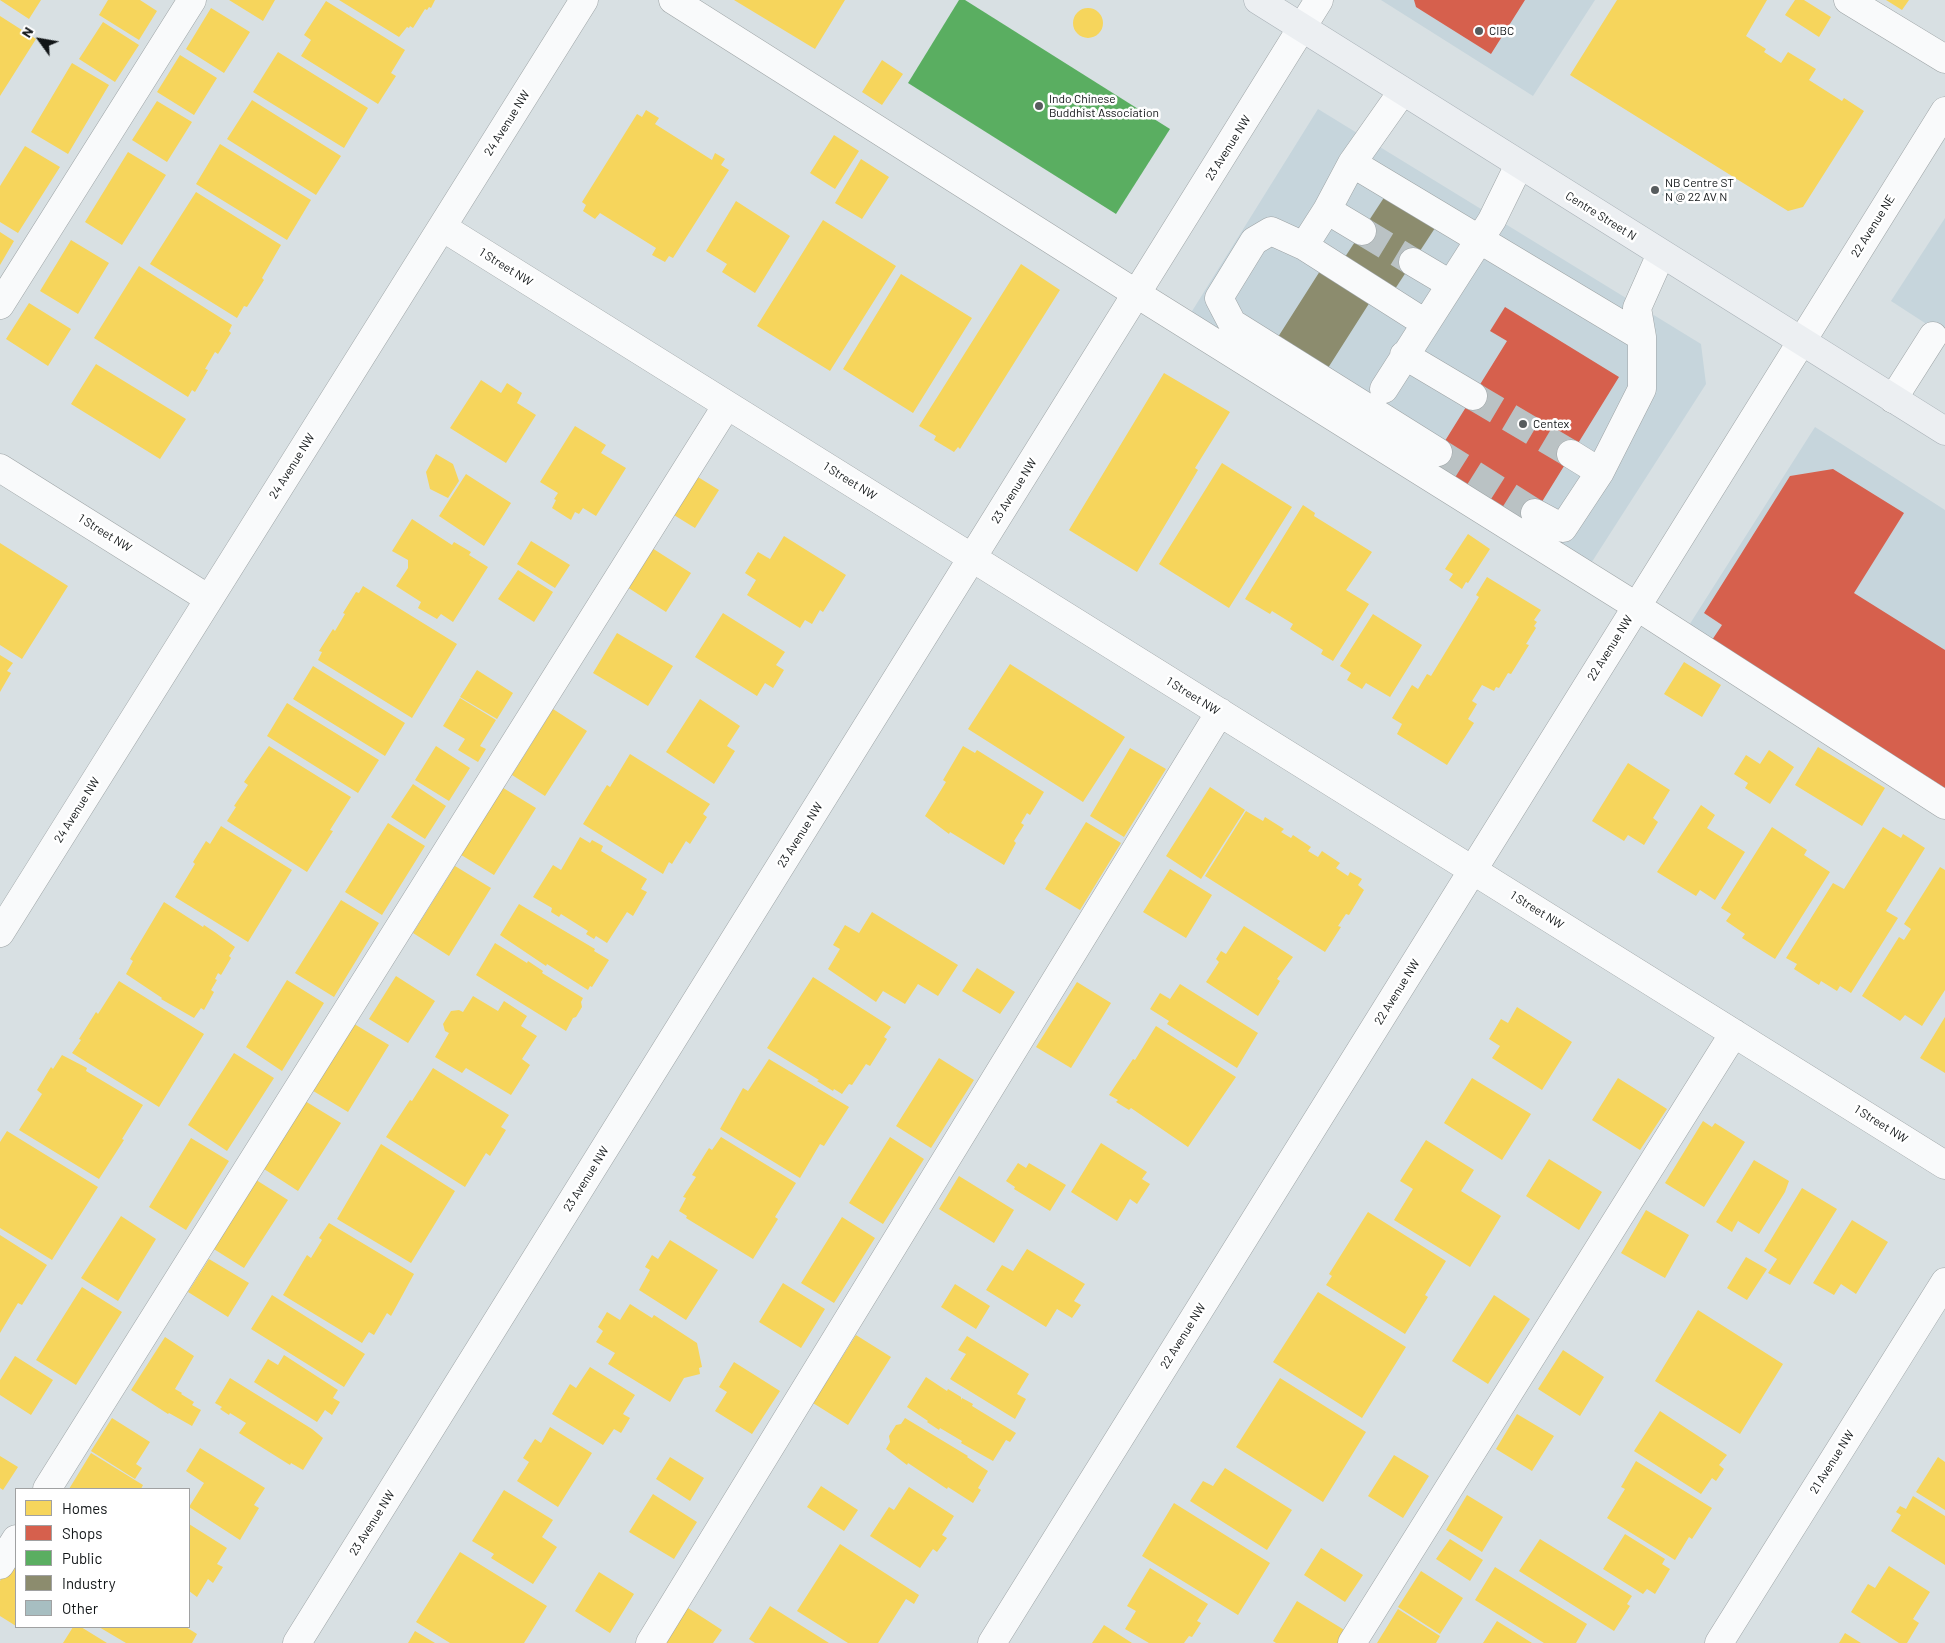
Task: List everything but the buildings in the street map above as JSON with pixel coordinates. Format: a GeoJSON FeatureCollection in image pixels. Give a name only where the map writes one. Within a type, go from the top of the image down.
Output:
{"type":"FeatureCollection","features":[{"type":"Feature","properties":{"kind":"main road","name":"Centre Street N"},"geometry":{"type":"LineString","coordinates":[[1258,0],[1945,431]]}},
{"type":"Feature","properties":{"kind":"street"},"geometry":{"type":"LineString","coordinates":[[0,304],[192,0]]}},
{"type":"Feature","properties":{"kind":"street","name":"24 Avenue NW"},"geometry":{"type":"LineString","coordinates":[[0,933],[584,0]]}},
{"type":"Feature","properties":{"kind":"street"},"geometry":{"type":"LineString","coordinates":[[673,0],[1137,294],[1636,606],[1945,804]]}},
{"type":"Feature","properties":{"kind":"street","name":"23 Avenue NW"},"geometry":{"type":"LineString","coordinates":[[297,1643],[1319,0]]}},
{"type":"Feature","properties":{"kind":"street"},"geometry":{"type":"LineString","coordinates":[[1848,0],[1945,59]]}},
{"type":"Feature","properties":{"kind":"street"},"geometry":{"type":"LineString","coordinates":[[1304,246],[1327,210],[1352,163],[1402,92]]}},
{"type":"Feature","properties":{"kind":"street","name":"22 Avenue NE"},"geometry":{"type":"LineString","coordinates":[[1801,341],[1945,111]]}},
{"type":"Feature","properties":{"kind":"street"},"geometry":{"type":"LineString","coordinates":[[1352,163],[1642,337]]}},
{"type":"Feature","properties":{"kind":"street"},"geometry":{"type":"LineString","coordinates":[[1384,388],[1492,220],[1519,165]]}},
{"type":"Feature","properties":{"kind":"street"},"geometry":{"type":"LineString","coordinates":[[1327,210],[1362,231]]}},
{"type":"Feature","properties":{"kind":"street","name":"1 Street NW"},"geometry":{"type":"LineString","coordinates":[[442,227],[1945,1165]]}},
{"type":"Feature","properties":{"kind":"street"},"geometry":{"type":"LineString","coordinates":[[1425,323],[1304,246],[1271,231],[1254,241],[1219,298],[1232,323],[1438,452]]}},
{"type":"Feature","properties":{"kind":"street"},"geometry":{"type":"LineString","coordinates":[[1536,513],[1563,528],[1600,472],[1642,389],[1642,337],[1637,308],[1661,254]]}},
{"type":"Feature","properties":{"kind":"street"},"geometry":{"type":"LineString","coordinates":[[1413,262],[1450,284]]}},
{"type":"Feature","properties":{"kind":"street"},"geometry":{"type":"LineString","coordinates":[[1893,399],[1933,336]]}},
{"type":"Feature","properties":{"kind":"street","name":"22 Avenue NW"},"geometry":{"type":"LineString","coordinates":[[992,1643],[1801,341]]}},
{"type":"Feature","properties":{"kind":"street"},"geometry":{"type":"LineString","coordinates":[[1404,355],[1472,396]]}},
{"type":"Feature","properties":{"kind":"street"},"geometry":{"type":"LineString","coordinates":[[48,1488],[727,405]]}},
{"type":"Feature","properties":{"kind":"street"},"geometry":{"type":"LineString","coordinates":[[1571,454],[1600,472]]}},
{"type":"Feature","properties":{"kind":"street","name":"1 Street NW"},"geometry":{"type":"LineString","coordinates":[[0,468],[209,599]]}},
{"type":"Feature","properties":{"kind":"street"},"geometry":{"type":"LineString","coordinates":[[650,1643],[1220,712]]}},
{"type":"Feature","properties":{"kind":"street"},"geometry":{"type":"LineString","coordinates":[[1352,1643],[1734,1033]]}},
{"type":"Feature","properties":{"kind":"street","name":"21 Avenue NW"},"geometry":{"type":"LineString","coordinates":[[1719,1643],[1945,1282]]}},
{"type":"Feature","properties":{"kind":"street"},"geometry":{"type":"LineString","coordinates":[[0,1565],[15,1541]]}},
{"type":"Feature","properties":{"kind":"shaded area"},"geometry":{"type":"Polygon","coordinates":[[[1381,0],[1595,0],[1533,96],[1381,0]]]}},
{"type":"Feature","properties":{"kind":"shaded area"},"geometry":{"type":"Polygon","coordinates":[[[1318,109],[1701,344],[1706,384],[1588,568],[1189,316],[1318,109]]]}},
{"type":"Feature","properties":{"kind":"shaded area"},"geometry":{"type":"Polygon","coordinates":[[[1945,218],[1945,336],[1891,301],[1945,218]]]}},
{"type":"Feature","properties":{"kind":"shaded area"},"geometry":{"type":"Polygon","coordinates":[[[1815,427],[1945,510],[1945,795],[1686,630],[1815,427]]]}},
{"type":"Feature","properties":{"kind":"tunnel"},"geometry":{"type":"LineString","coordinates":[[1362,231],[1413,262]]}},
{"type":"Feature","properties":{"kind":"tunnel"},"geometry":{"type":"LineString","coordinates":[[1473,396],[1571,454]]}},
{"type":"Feature","properties":{"kind":"tunnel"},"geometry":{"type":"LineString","coordinates":[[1438,452],[1535,513]]}},
{"type":"Feature","properties":{"kind":"place","name":"CIBC"},"geometry":{"type":"Point","coordinates":[1479,31]}},
{"type":"Feature","properties":{"kind":"place","name":"Indo Chinese Buddhist Association"},"geometry":{"type":"Point","coordinates":[1039,106]}},
{"type":"Feature","properties":{"kind":"place","name":"NB Centre ST N @ 22 AV N"},"geometry":{"type":"Point","coordinates":[1655,190]}},
{"type":"Feature","properties":{"kind":"place","name":"Centex"},"geometry":{"type":"Point","coordinates":[1523,424]}}]}
